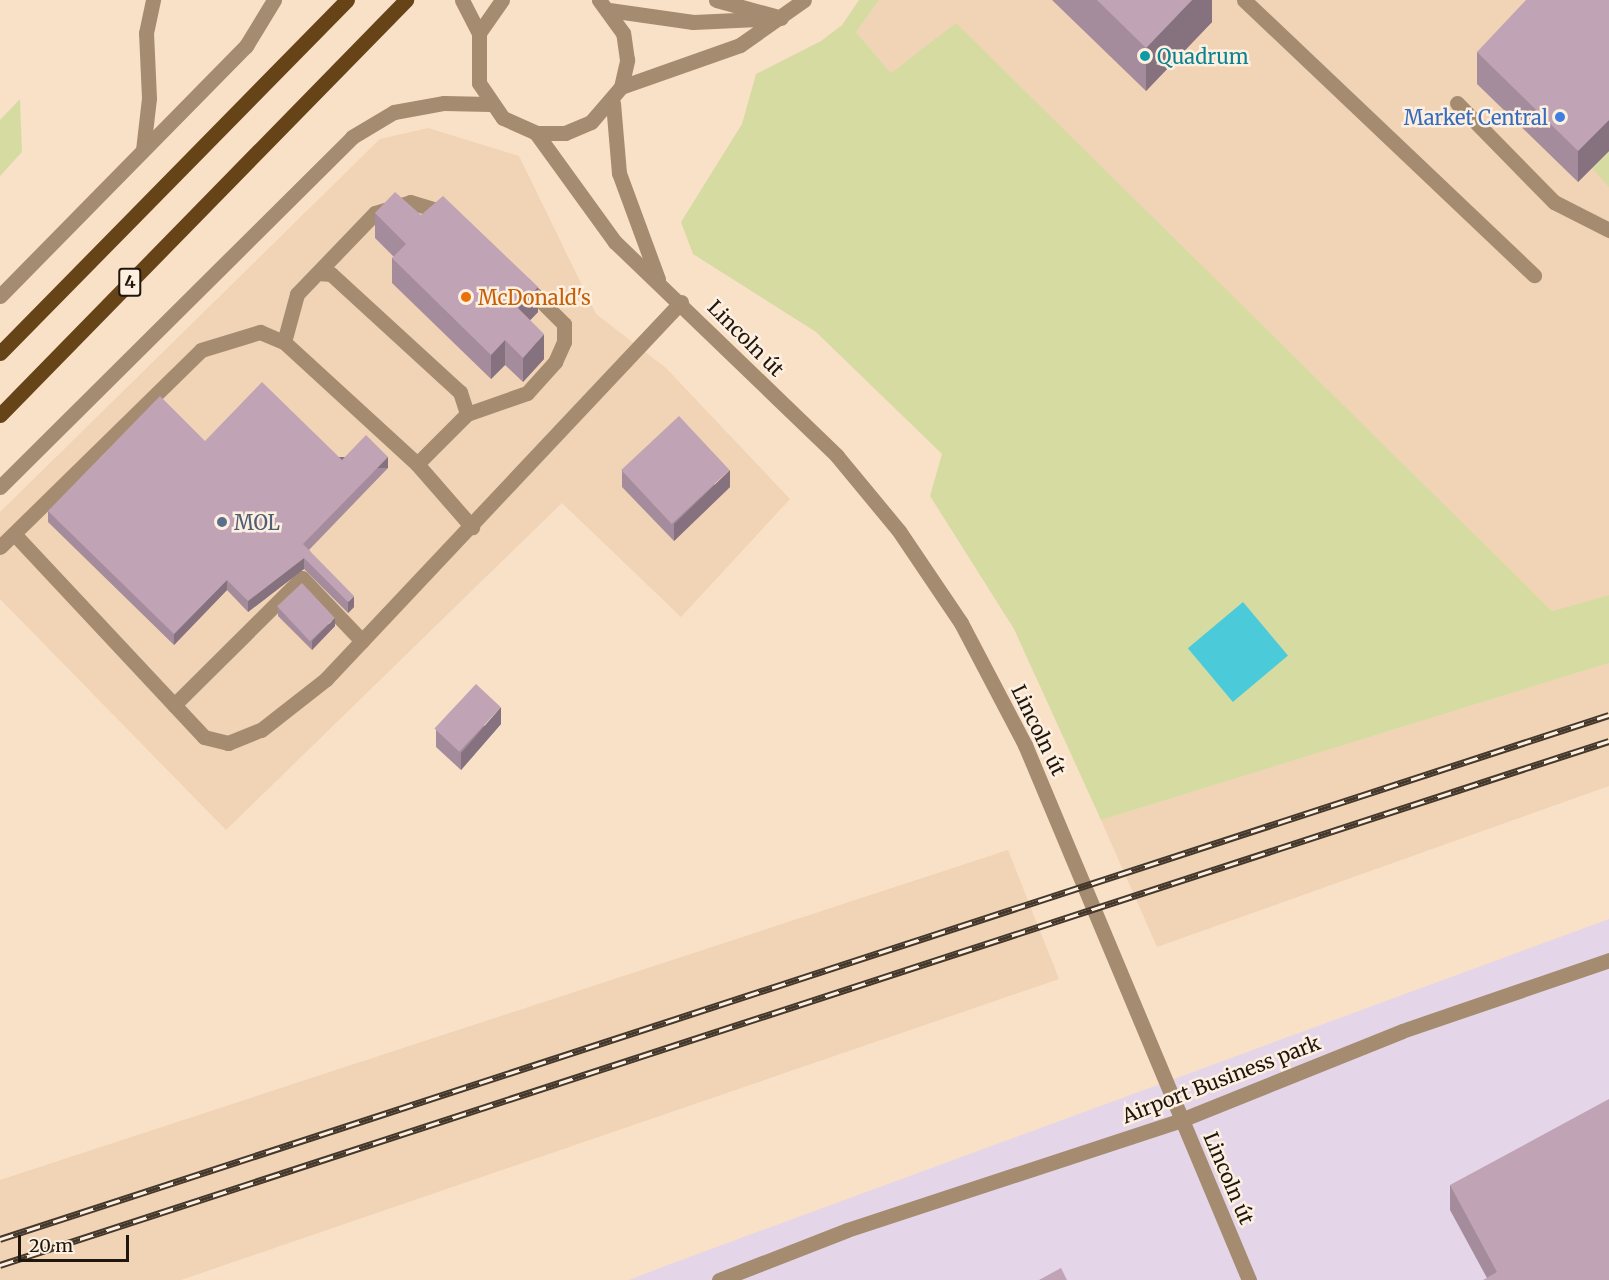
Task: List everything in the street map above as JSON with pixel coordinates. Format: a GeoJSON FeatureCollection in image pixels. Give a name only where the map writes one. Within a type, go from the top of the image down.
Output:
{"type":"FeatureCollection","features":[{"type":"Feature","properties":{"kind":"main road","name":"4"},"geometry":{"type":"LineString","coordinates":[[0,353],[347,0]]}},
{"type":"Feature","properties":{"kind":"main road","name":"4"},"geometry":{"type":"LineString","coordinates":[[0,415],[406,0]]}},
{"type":"Feature","properties":{"kind":"street"},"geometry":{"type":"LineString","coordinates":[[142,150],[149,98],[146,33],[153,0]]}},
{"type":"Feature","properties":{"kind":"street"},"geometry":{"type":"LineString","coordinates":[[0,296],[246,46],[274,0]]}},
{"type":"Feature","properties":{"kind":"street"},"geometry":{"type":"LineString","coordinates":[[462,0],[479,33],[479,83],[490,104],[511,123],[536,133],[565,133],[591,122],[613,103],[621,87],[627,60],[623,33],[604,5]]}},
{"type":"Feature","properties":{"kind":"street"},"geometry":{"type":"LineString","coordinates":[[479,33],[502,0]]}},
{"type":"Feature","properties":{"kind":"street"},"geometry":{"type":"LineString","coordinates":[[716,0],[784,18]]}},
{"type":"Feature","properties":{"kind":"street"},"geometry":{"type":"LineString","coordinates":[[621,87],[740,45],[784,18],[804,0]]}},
{"type":"Feature","properties":{"kind":"street"},"geometry":{"type":"LineString","coordinates":[[1244,0],[1534,275]]}},
{"type":"Feature","properties":{"kind":"street"},"geometry":{"type":"LineString","coordinates":[[604,5],[693,22],[784,18]]}},
{"type":"Feature","properties":{"kind":"street"},"geometry":{"type":"LineString","coordinates":[[0,487],[352,137],[394,112],[444,102],[490,104]]}},
{"type":"Feature","properties":{"kind":"street","name":"Lincoln út"},"geometry":{"type":"LineString","coordinates":[[613,103],[619,173],[659,282]]}},
{"type":"Feature","properties":{"kind":"street"},"geometry":{"type":"LineString","coordinates":[[1457,103],[1554,202],[1609,231]]}},
{"type":"Feature","properties":{"kind":"street","name":"Lincoln út"},"geometry":{"type":"LineString","coordinates":[[536,133],[615,242],[681,302],[837,456],[899,531],[961,623],[1025,745],[1249,1280]]}},
{"type":"Feature","properties":{"kind":"street"},"geometry":{"type":"LineString","coordinates":[[284,342],[297,294],[375,213],[410,202],[447,212],[464,227]]}},
{"type":"Feature","properties":{"kind":"street"},"geometry":{"type":"LineString","coordinates":[[318,273],[332,274],[460,392],[467,414]]}},
{"type":"Feature","properties":{"kind":"street"},"geometry":{"type":"LineString","coordinates":[[417,464],[467,414],[527,393],[555,363],[564,342],[564,324],[513,274]]}},
{"type":"Feature","properties":{"kind":"street"},"geometry":{"type":"LineString","coordinates":[[17,537],[204,737],[228,742],[261,730],[326,679],[472,527],[681,302]]}},
{"type":"Feature","properties":{"kind":"street"},"geometry":{"type":"LineString","coordinates":[[0,548],[17,537],[201,350],[260,333],[284,342],[417,464],[472,527]]}},
{"type":"Feature","properties":{"kind":"street"},"geometry":{"type":"LineString","coordinates":[[174,705],[302,578],[362,641]]}},
{"type":"Feature","properties":{"kind":"street","name":"Airport Business park"},"geometry":{"type":"LineString","coordinates":[[719,1280],[847,1230],[1181,1120],[1402,1030],[1609,960]]}},
{"type":"Feature","properties":{"kind":"shaded area"},"geometry":{"type":"Polygon","coordinates":[[[879,0],[1609,0],[1609,595],[1552,611],[956,24],[891,73],[856,32],[879,0]]]}},
{"type":"Feature","properties":{"kind":"shaded area"},"geometry":{"type":"Polygon","coordinates":[[[428,128],[519,156],[596,314],[666,368],[790,499],[681,617],[562,503],[226,830],[0,599],[0,512],[380,139],[428,128]]]}},
{"type":"Feature","properties":{"kind":"shaded area"},"geometry":{"type":"Polygon","coordinates":[[[1609,663],[1609,786],[1157,947],[1101,820],[1609,663]]]}},
{"type":"Feature","properties":{"kind":"shaded area"},"geometry":{"type":"Polygon","coordinates":[[[1008,850],[1059,979],[181,1280],[0,1280],[0,1180],[1008,850]]]}},
{"type":"Feature","properties":{"kind":"shaded area"},"geometry":{"type":"Polygon","coordinates":[[[1609,919],[1609,1280],[629,1280],[665,1266],[1609,919]]]}},
{"type":"Feature","properties":{"kind":"green space"},"geometry":{"type":"Polygon","coordinates":[[[859,0],[879,0],[856,32],[891,73],[956,23],[1552,611],[1609,595],[1609,663],[1101,820],[1014,629],[930,496],[942,454],[816,332],[693,254],[681,222],[742,124],[756,74],[821,41],[842,25],[859,0]]]}},
{"type":"Feature","properties":{"kind":"green space"},"geometry":{"type":"Polygon","coordinates":[[[20,99],[22,152],[0,176],[0,120],[20,99]]]}},
{"type":"Feature","properties":{"kind":"green space"},"geometry":{"type":"Polygon","coordinates":[[[1609,151],[1609,187],[1592,168],[1609,151]]]}},
{"type":"Feature","properties":{"kind":"water"},"geometry":{"type":"Polygon","coordinates":[[[1243,602],[1288,656],[1233,702],[1188,648],[1243,602]]]}},
{"type":"Feature","properties":{"kind":"building"},"geometry":{"type":"Polygon","coordinates":[[[1097,0],[1192,0],[1146,48],[1097,0]]]}},
{"type":"Feature","properties":{"kind":"building","name":"Market Central"},"geometry":{"type":"Polygon","coordinates":[[[1526,0],[1609,0],[1609,120],[1578,151],[1477,52],[1526,0]]]}},
{"type":"Feature","properties":{"kind":"building","name":"McDonald's"},"geometry":{"type":"Polygon","coordinates":[[[395,192],[421,215],[443,196],[538,287],[518,308],[544,334],[523,358],[505,340],[491,355],[392,258],[406,244],[375,213],[395,192]]]}},
{"type":"Feature","properties":{"kind":"building"},"geometry":{"type":"Polygon","coordinates":[[[262,382],[342,460],[366,435],[388,457],[303,544],[354,596],[348,602],[304,558],[248,601],[227,580],[174,634],[48,511],[160,396],[205,441],[262,382]]]}},
{"type":"Feature","properties":{"kind":"building"},"geometry":{"type":"Polygon","coordinates":[[[679,416],[729,470],[672,524],[621,470],[679,416]]]}},
{"type":"Feature","properties":{"kind":"building"},"geometry":{"type":"Polygon","coordinates":[[[302,583],[335,618],[310,641],[277,606],[302,583]]]}},
{"type":"Feature","properties":{"kind":"building"},"geometry":{"type":"Polygon","coordinates":[[[476,684],[501,707],[459,752],[434,729],[476,684]]]}},
{"type":"Feature","properties":{"kind":"building"},"geometry":{"type":"Polygon","coordinates":[[[1609,1099],[1609,1280],[1483,1280],[1497,1272],[1450,1185],[1609,1099]]]}},
{"type":"Feature","properties":{"kind":"building"},"geometry":{"type":"Polygon","coordinates":[[[1061,1268],[1067,1280],[1039,1280],[1061,1268]]]}},
{"type":"Feature","properties":{"kind":"railway"},"geometry":{"type":"LineString","coordinates":[[0,1239],[1609,715]]}},
{"type":"Feature","properties":{"kind":"railway"},"geometry":{"type":"LineString","coordinates":[[0,1265],[1609,741]]}},
{"type":"Feature","properties":{"kind":"place","name":"Quadrum"},"geometry":{"type":"Point","coordinates":[1145,56]}},
{"type":"Feature","properties":{"kind":"place","name":"Market Central"},"geometry":{"type":"Point","coordinates":[1560,117]}},
{"type":"Feature","properties":{"kind":"place","name":"McDonald's"},"geometry":{"type":"Point","coordinates":[466,297]}},
{"type":"Feature","properties":{"kind":"place","name":"MOL"},"geometry":{"type":"Point","coordinates":[222,522]}}]}
